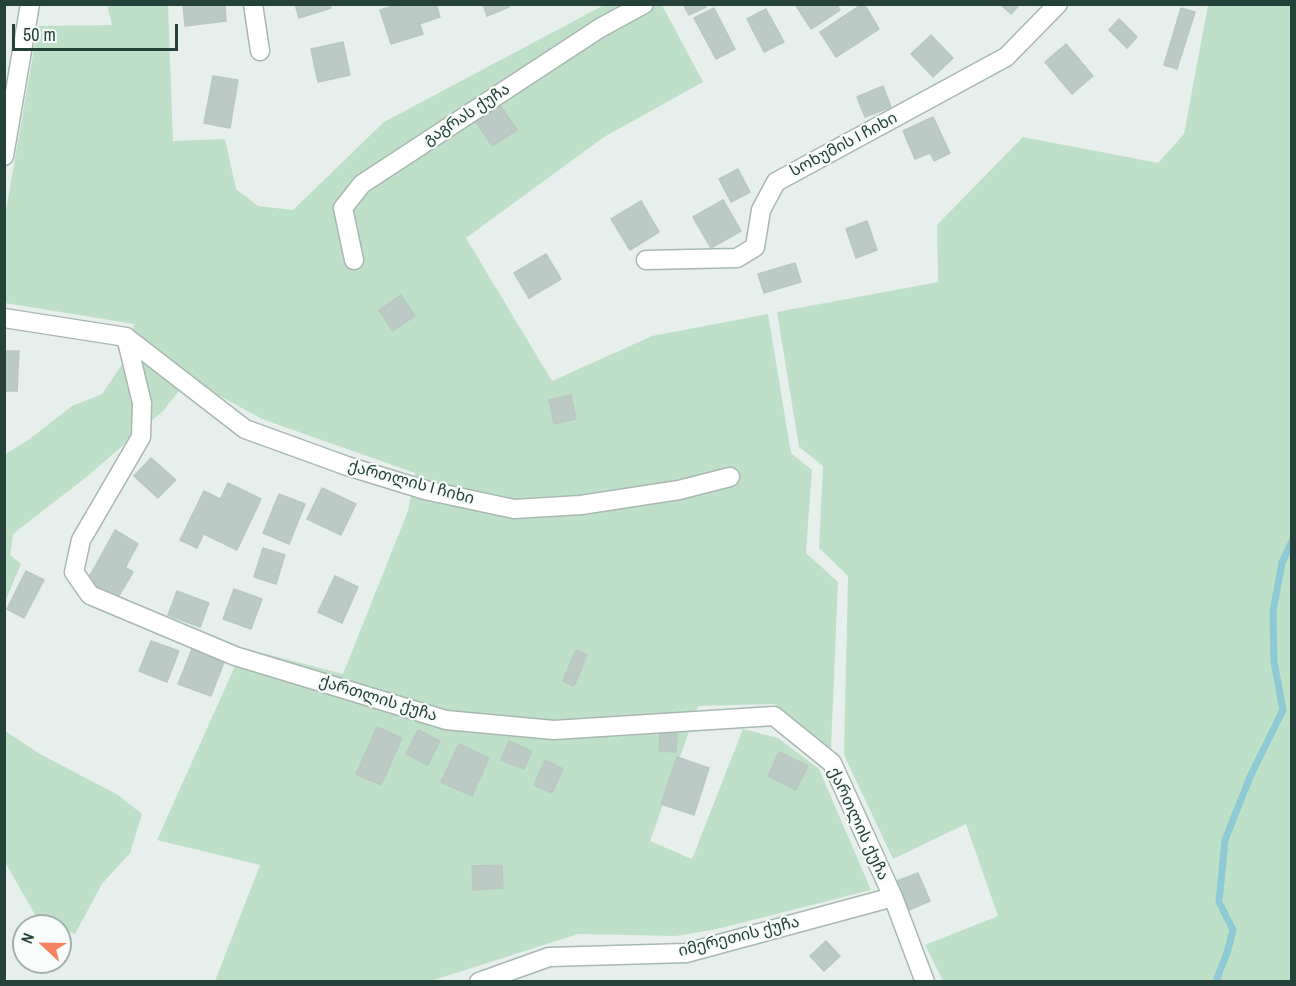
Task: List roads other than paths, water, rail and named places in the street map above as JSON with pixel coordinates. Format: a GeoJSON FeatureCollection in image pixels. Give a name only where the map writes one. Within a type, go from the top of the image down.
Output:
{"type":"FeatureCollection","features":[{"type":"Feature","properties":{"kind":"street"},"geometry":{"type":"LineString","coordinates":[[4,156],[30,4]]}},
{"type":"Feature","properties":{"kind":"street"},"geometry":{"type":"LineString","coordinates":[[253,4],[260,51]]}},
{"type":"Feature","properties":{"kind":"street","name":"გაგრას ქუჩა"},"geometry":{"type":"LineString","coordinates":[[354,260],[343,208],[362,184],[600,28],[644,4]]}},
{"type":"Feature","properties":{"kind":"street","name":"სოხუმის I ჩიხი"},"geometry":{"type":"LineString","coordinates":[[646,260],[737,258],[755,247],[761,210],[776,182],[1006,57],[1058,4]]}},
{"type":"Feature","properties":{"kind":"street"},"geometry":{"type":"LineString","coordinates":[[4,318],[126,337]]}},
{"type":"Feature","properties":{"kind":"street","name":"ქართლის I ჩიხი"},"geometry":{"type":"LineString","coordinates":[[126,337],[245,429],[347,466],[425,490],[514,509],[581,505],[678,490],[730,477]]}},
{"type":"Feature","properties":{"kind":"street","name":"ქართლის ქუჩა"},"geometry":{"type":"LineString","coordinates":[[126,337],[142,403],[141,437],[81,540],[74,572],[90,595],[235,656],[446,720],[554,730],[774,717],[832,763],[892,897],[925,981]]}},
{"type":"Feature","properties":{"kind":"street","name":"იმერეთის ქუჩა"},"geometry":{"type":"LineString","coordinates":[[479,981],[549,957],[686,953],[892,897]]}},
{"type":"Feature","properties":{"kind":"waterway"},"geometry":{"type":"LineString","coordinates":[[1219,982],[1217,978],[1233,930],[1219,902],[1225,840],[1250,777],[1283,710],[1274,662],[1273,611],[1282,563],[1292,541]]}}]}
